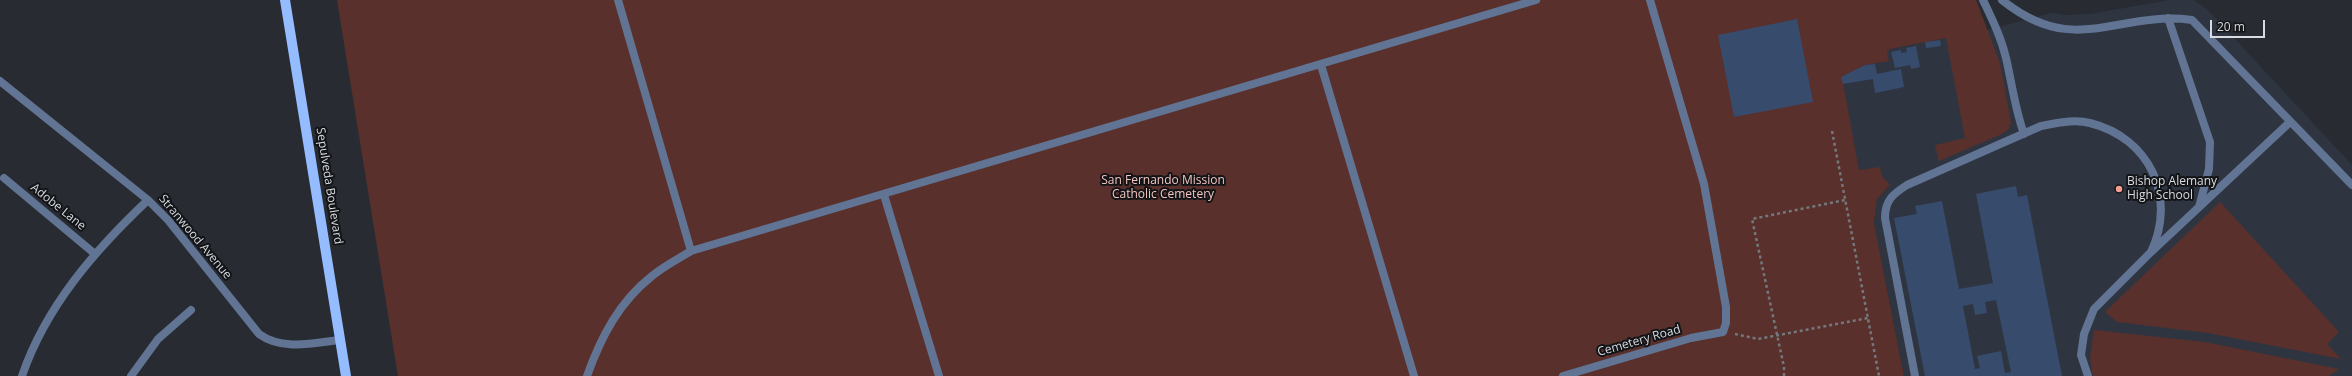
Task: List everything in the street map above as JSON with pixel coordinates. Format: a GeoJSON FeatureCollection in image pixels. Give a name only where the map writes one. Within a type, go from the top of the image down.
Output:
{"type":"FeatureCollection","features":[{"type":"Feature","properties":{"kind":"main road","name":"Sepulveda Boulevard"},"geometry":{"type":"LineString","coordinates":[[286,0],[346,376]]}},
{"type":"Feature","properties":{"kind":"street"},"geometry":{"type":"LineString","coordinates":[[618,0],[691,251]]}},
{"type":"Feature","properties":{"kind":"street"},"geometry":{"type":"LineString","coordinates":[[587,376],[600,341],[621,306],[652,276],[691,251],[884,195],[1536,0]]}},
{"type":"Feature","properties":{"kind":"street"},"geometry":{"type":"LineString","coordinates":[[1650,0],[1704,184],[1726,307],[1726,323],[1723,332]]}},
{"type":"Feature","properties":{"kind":"street"},"geometry":{"type":"LineString","coordinates":[[1983,0],[1996,28],[2002,46],[2016,110],[2024,134]]}},
{"type":"Feature","properties":{"kind":"street"},"geometry":{"type":"LineString","coordinates":[[2002,0],[2025,16],[2057,28],[2083,30],[2168,18],[2192,20],[2352,184]]}},
{"type":"Feature","properties":{"kind":"street"},"geometry":{"type":"LineString","coordinates":[[2168,18],[2210,142],[2209,168],[2199,208]]}},
{"type":"Feature","properties":{"kind":"street"},"geometry":{"type":"LineString","coordinates":[[1321,65],[1414,376]]}},
{"type":"Feature","properties":{"kind":"street","name":"Stranwood Avenue"},"geometry":{"type":"LineString","coordinates":[[0,81],[148,200],[168,220],[259,334],[267,340],[276,343],[304,344],[340,340]]}},
{"type":"Feature","properties":{"kind":"street"},"geometry":{"type":"LineString","coordinates":[[1915,376],[1885,218],[1887,201],[1891,196],[1906,185],[2042,126],[2065,121],[2081,122],[2100,126],[2119,135],[2138,150],[2156,177],[2162,213],[2157,237],[2150,252]]}},
{"type":"Feature","properties":{"kind":"street"},"geometry":{"type":"LineString","coordinates":[[2088,376],[2081,355],[2084,334],[2094,309],[2150,252],[2290,122]]}},
{"type":"Feature","properties":{"kind":"street","name":"Adobe Lane"},"geometry":{"type":"LineString","coordinates":[[4,178],[96,254]]}},
{"type":"Feature","properties":{"kind":"street"},"geometry":{"type":"LineString","coordinates":[[884,195],[939,376]]}},
{"type":"Feature","properties":{"kind":"street"},"geometry":{"type":"LineString","coordinates":[[22,376],[29,356],[46,321],[63,295],[96,254],[148,200]]}},
{"type":"Feature","properties":{"kind":"street"},"geometry":{"type":"LineString","coordinates":[[131,376],[158,339],[191,310]]}},
{"type":"Feature","properties":{"kind":"street","name":"Cemetery Road"},"geometry":{"type":"LineString","coordinates":[[1563,376],[1691,338],[1723,332]]}},
{"type":"Feature","properties":{"kind":"path"},"geometry":{"type":"LineString","coordinates":[[1832,131],[1879,376]]}},
{"type":"Feature","properties":{"kind":"path"},"geometry":{"type":"LineString","coordinates":[[1784,376],[1784,367],[1752,219],[1845,200]]}},
{"type":"Feature","properties":{"kind":"path"},"geometry":{"type":"LineString","coordinates":[[1723,332],[1758,339],[1868,318]]}},
{"type":"Feature","properties":{"kind":"shaded area","name":"Bishop Alemany High School"},"geometry":{"type":"Polygon","coordinates":[[[2170,0],[2193,0],[2207,9],[2352,165],[2352,376],[1904,376],[1874,223],[1877,199],[1890,185],[1859,171],[1841,77],[1890,49],[1988,30],[2051,13],[2066,15],[2090,14],[2170,0]]]}},
{"type":"Feature","properties":{"kind":"green space","name":"San Fernando Mission Catholic Cemetery"},"geometry":{"type":"Polygon","coordinates":[[[337,0],[1976,0],[2000,63],[2011,122],[2009,129],[2002,134],[1939,161],[1935,145],[1965,138],[1946,38],[1890,49],[1887,52],[1889,61],[1865,65],[1842,77],[1859,170],[1880,167],[1882,176],[1890,185],[1877,199],[1874,223],[1904,376],[398,376],[337,0]]]}},
{"type":"Feature","properties":{"kind":"green space"},"geometry":{"type":"Polygon","coordinates":[[[2220,202],[2339,332],[2327,344],[2341,359],[2208,333],[2117,322],[2105,312],[2220,202]]]}},
{"type":"Feature","properties":{"kind":"green space"},"geometry":{"type":"Polygon","coordinates":[[[2094,330],[2205,342],[2339,369],[2329,376],[2093,376],[2090,358],[2094,330]]]}},
{"type":"Feature","properties":{"kind":"building"},"geometry":{"type":"Polygon","coordinates":[[[1797,19],[1813,102],[1734,117],[1718,35],[1797,19]]]}},
{"type":"Feature","properties":{"kind":"building"},"geometry":{"type":"Polygon","coordinates":[[[1940,40],[1941,46],[1926,48],[1925,42],[1940,40]]]}},
{"type":"Feature","properties":{"kind":"building"},"geometry":{"type":"Polygon","coordinates":[[[1916,46],[1920,67],[1911,69],[1910,65],[1895,68],[1891,52],[1901,50],[1901,53],[1907,52],[1906,48],[1916,46]]]}},
{"type":"Feature","properties":{"kind":"building"},"geometry":{"type":"Polygon","coordinates":[[[1875,64],[1877,74],[1901,69],[1904,87],[1875,93],[1873,79],[1843,84],[1841,77],[1865,65],[1875,64]]]}},
{"type":"Feature","properties":{"kind":"building"},"geometry":{"type":"Polygon","coordinates":[[[2016,186],[2018,197],[2027,195],[2062,376],[1925,376],[1894,218],[1917,214],[1915,206],[1942,201],[1959,289],[1993,283],[1976,194],[2016,186]],[[1996,300],[1985,302],[1987,313],[1975,315],[1973,304],[1963,306],[1975,369],[1980,368],[1977,356],[2001,351],[2005,373],[2011,372],[1996,300]]]}},
{"type":"Feature","properties":{"kind":"place","name":"Bishop Alemany High School"},"geometry":{"type":"Point","coordinates":[2119,189]}}]}
